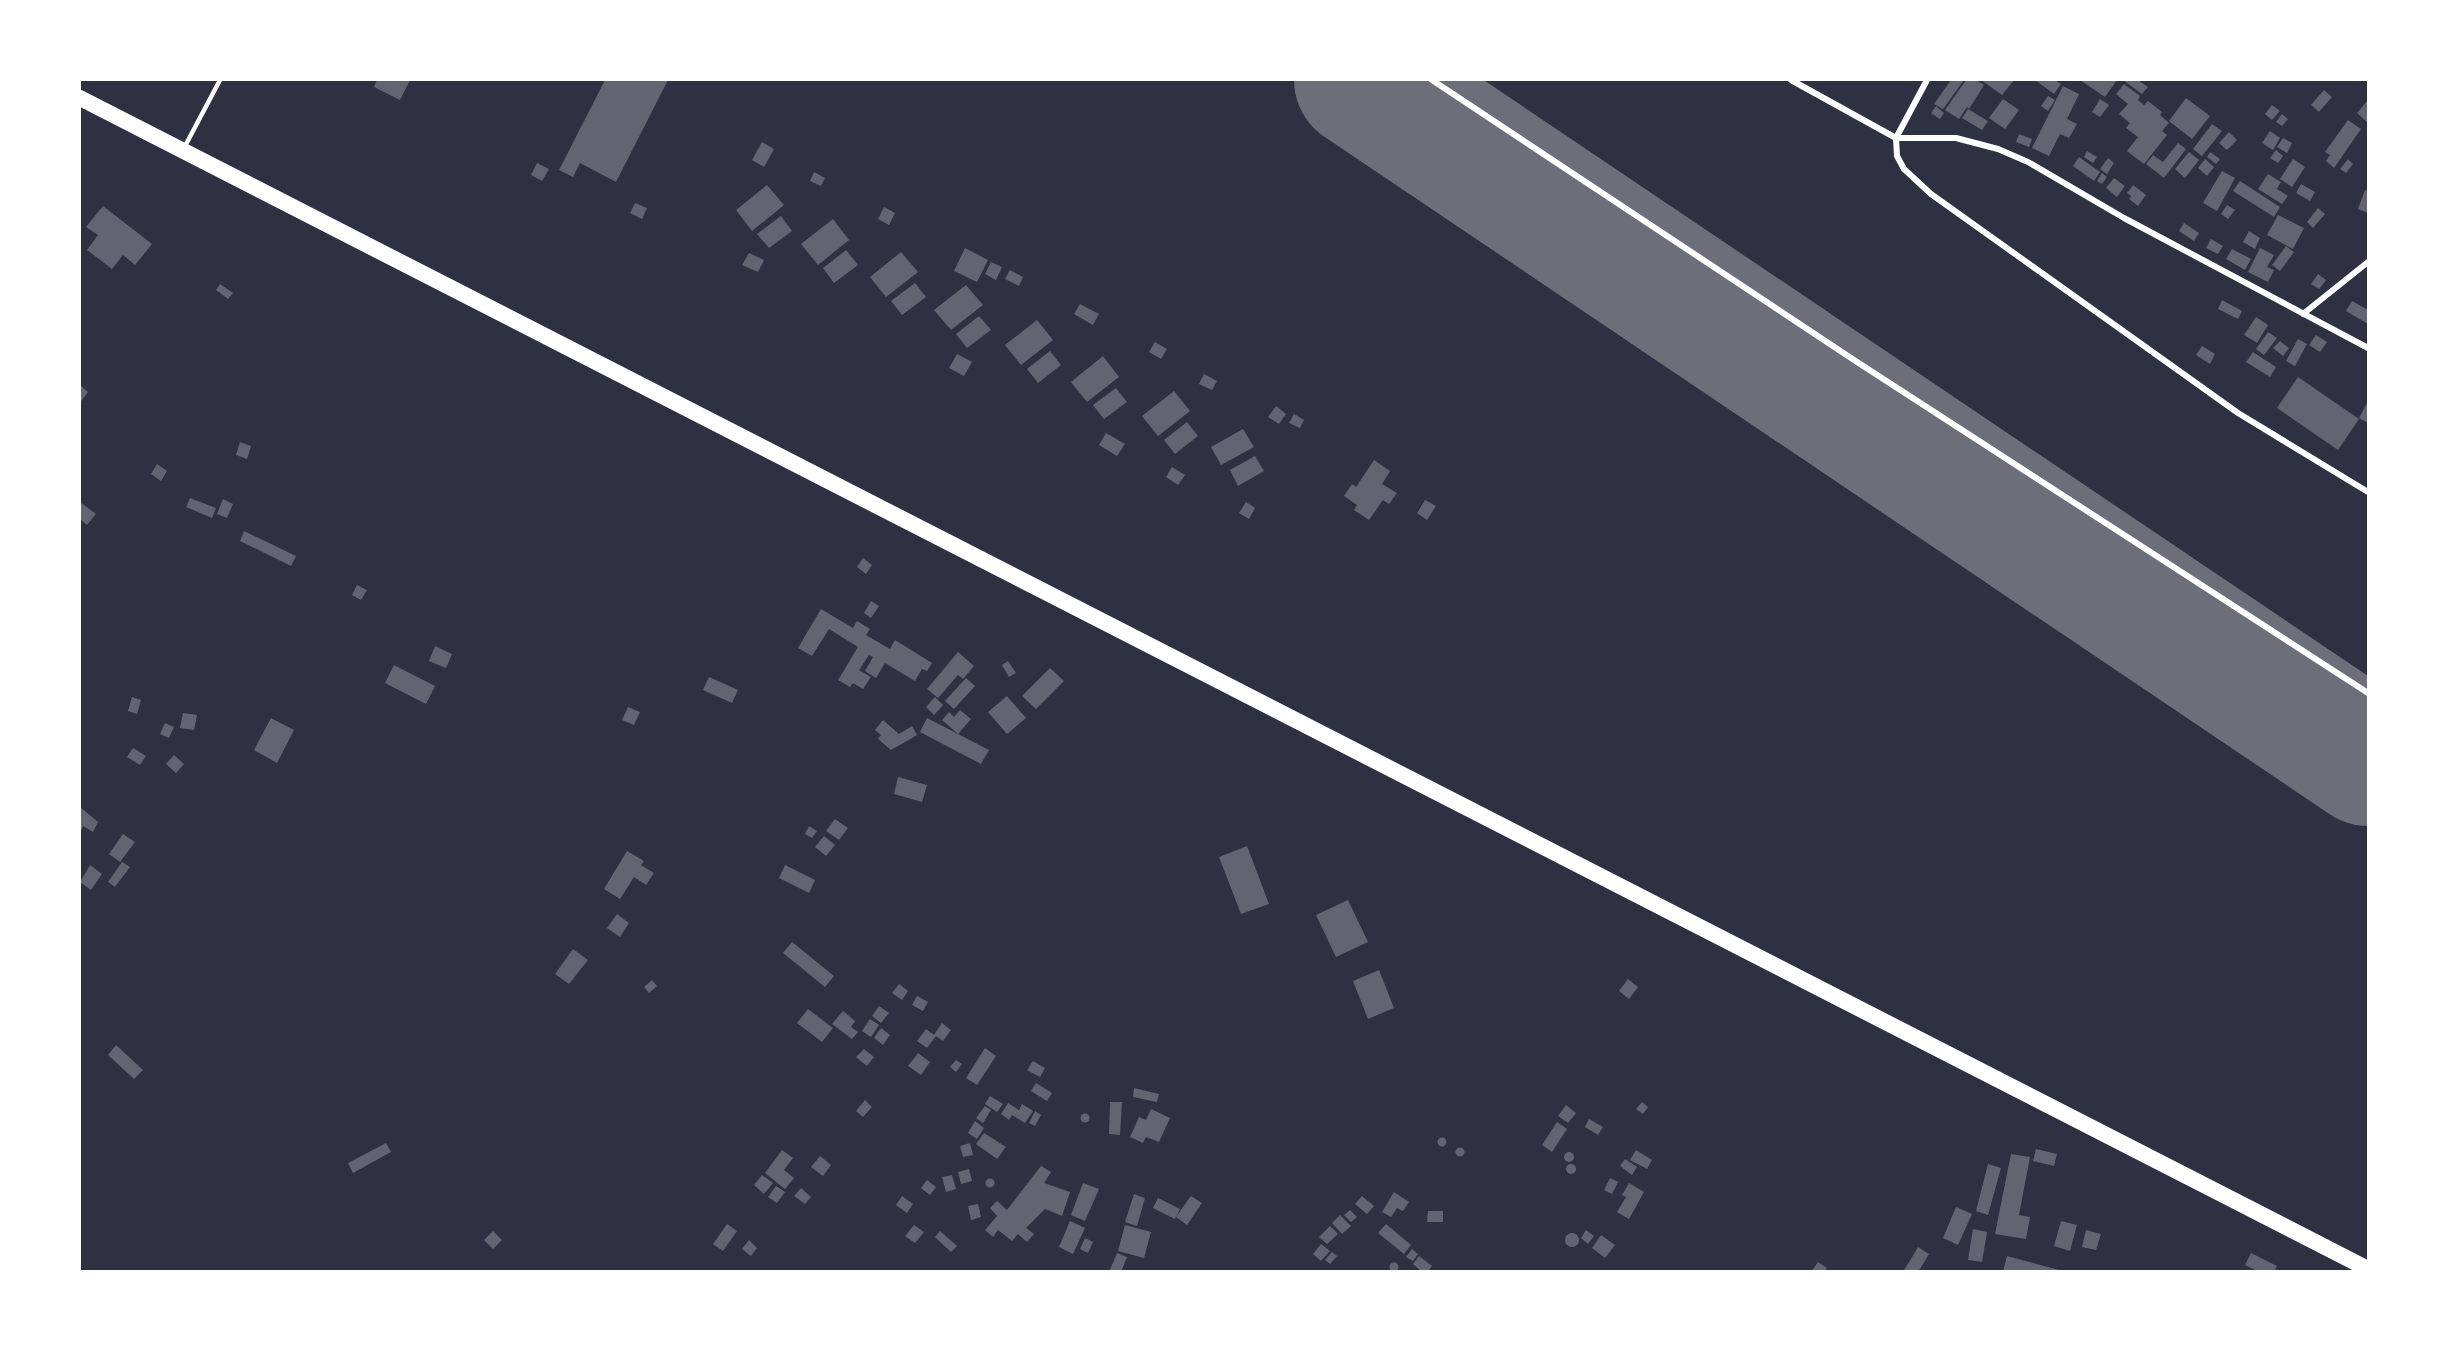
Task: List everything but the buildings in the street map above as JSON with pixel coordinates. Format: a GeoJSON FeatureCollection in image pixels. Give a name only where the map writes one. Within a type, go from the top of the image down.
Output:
{"type":"FeatureCollection","features":[{"type":"Feature","properties":{"kind":"highway"},"geometry":{"type":"LineString","coordinates":[[80,98],[2368,1269]]}},
{"type":"Feature","properties":{"kind":"street"},"geometry":{"type":"LineString","coordinates":[[1432,80],[1844,354],[2368,693]]}},
{"type":"Feature","properties":{"kind":"street"},"geometry":{"type":"LineString","coordinates":[[1791,80],[1896,138],[1956,138],[1998,149],[2028,162],[2124,218],[2368,348]]}},
{"type":"Feature","properties":{"kind":"street"},"geometry":{"type":"LineString","coordinates":[[1927,80],[1896,138],[1897,156],[1904,169],[1931,194],[2238,412],[2368,492]]}},
{"type":"Feature","properties":{"kind":"street"},"geometry":{"type":"LineString","coordinates":[[2303,314],[2368,262]]}},
{"type":"Feature","properties":{"kind":"lane"},"geometry":{"type":"LineString","coordinates":[[183,151],[220,80]]}},
{"type":"Feature","properties":{"kind":"runway"},"geometry":{"type":"LineString","coordinates":[[1362,80],[2368,758]]}}]}
